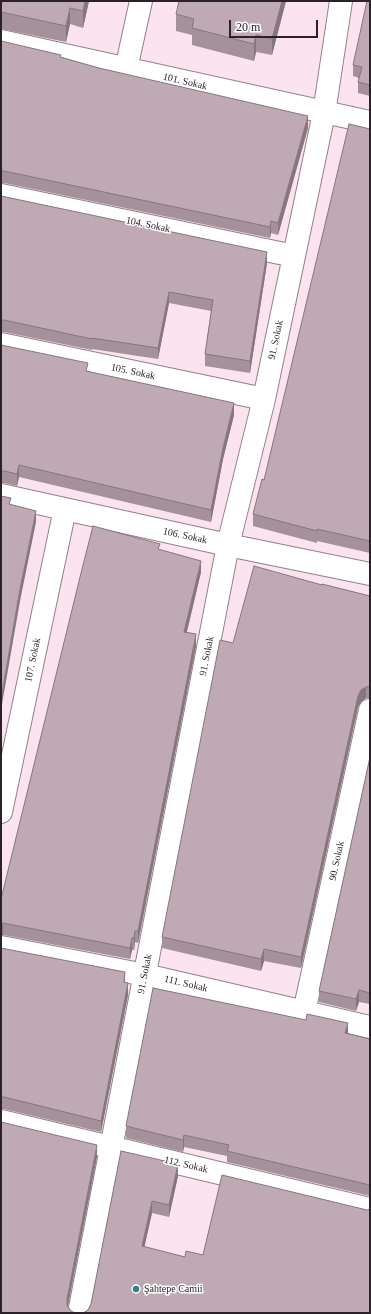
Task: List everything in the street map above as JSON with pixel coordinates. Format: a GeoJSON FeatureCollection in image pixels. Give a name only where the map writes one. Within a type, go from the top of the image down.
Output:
{"type":"FeatureCollection","features":[{"type":"Feature","properties":{"kind":"street"},"geometry":{"type":"LineString","coordinates":[[126,69],[141,1]]}},
{"type":"Feature","properties":{"kind":"street","name":"91. Sokak"},"geometry":{"type":"LineString","coordinates":[[79,1313],[228,545],[264,399],[324,113],[341,1]]}},
{"type":"Feature","properties":{"kind":"street","name":"101. Sokak"},"geometry":{"type":"LineString","coordinates":[[1,41],[370,122]]}},
{"type":"Feature","properties":{"kind":"street","name":"104. Sokak"},"geometry":{"type":"LineString","coordinates":[[1,195],[294,256]]}},
{"type":"Feature","properties":{"kind":"street","name":"105. Sokak"},"geometry":{"type":"LineString","coordinates":[[1,344],[264,399]]}},
{"type":"Feature","properties":{"kind":"street","name":"106. Sokak"},"geometry":{"type":"LineString","coordinates":[[1,495],[228,545],[370,574]]}},
{"type":"Feature","properties":{"kind":"street","name":"107. Sokak"},"geometry":{"type":"LineString","coordinates":[[1,812],[65,509]]}},
{"type":"Feature","properties":{"kind":"street","name":"90. Sokak"},"geometry":{"type":"LineString","coordinates":[[304,1012],[370,710]]}},
{"type":"Feature","properties":{"kind":"street","name":"111. Sokak"},"geometry":{"type":"LineString","coordinates":[[1,947],[145,974],[370,1027]]}},
{"type":"Feature","properties":{"kind":"street","name":"112. Sokak"},"geometry":{"type":"LineString","coordinates":[[1,1121],[370,1209]]}},
{"type":"Feature","properties":{"kind":"building"},"geometry":{"type":"Polygon","coordinates":[[[2,1],[85,1],[83,11],[70,8],[66,26],[1,12],[2,1]]]}},
{"type":"Feature","properties":{"kind":"building"},"geometry":{"type":"Polygon","coordinates":[[[179,1],[282,1],[272,39],[256,35],[254,44],[192,28],[194,19],[176,14],[179,1]]]}},
{"type":"Feature","properties":{"kind":"building"},"geometry":{"type":"Polygon","coordinates":[[[367,1],[370,1],[370,85],[358,82],[362,67],[353,65],[367,1]]]}},
{"type":"Feature","properties":{"kind":"building"},"geometry":{"type":"Polygon","coordinates":[[[1,41],[61,55],[60,57],[99,68],[308,116],[278,223],[271,221],[270,227],[1,171],[1,41]]]}},
{"type":"Feature","properties":{"kind":"building"},"geometry":{"type":"Polygon","coordinates":[[[349,124],[370,129],[370,541],[317,529],[317,531],[253,514],[262,479],[264,480],[349,124]]]}},
{"type":"Feature","properties":{"kind":"building"},"geometry":{"type":"Polygon","coordinates":[[[1,196],[267,252],[250,361],[205,354],[213,300],[169,292],[158,348],[92,339],[1,320],[1,196]]]}},
{"type":"Feature","properties":{"kind":"building"},"geometry":{"type":"Polygon","coordinates":[[[1,345],[88,363],[86,371],[234,403],[223,448],[211,510],[19,465],[17,474],[1,471],[1,345]]]}},
{"type":"Feature","properties":{"kind":"building"},"geometry":{"type":"Polygon","coordinates":[[[1,496],[11,498],[9,504],[36,511],[20,589],[1,699],[1,496]]]}},
{"type":"Feature","properties":{"kind":"building"},"geometry":{"type":"Polygon","coordinates":[[[93,526],[160,544],[158,549],[201,561],[184,632],[196,634],[138,931],[135,931],[130,948],[3,923],[1,924],[1,899],[93,526]]]}},
{"type":"Feature","properties":{"kind":"building"},"geometry":{"type":"Polygon","coordinates":[[[254,566],[322,585],[370,596],[370,686],[361,690],[358,696],[301,957],[264,949],[261,959],[162,937],[220,640],[233,643],[254,566]]]}},
{"type":"Feature","properties":{"kind":"building"},"geometry":{"type":"Polygon","coordinates":[[[370,757],[370,993],[359,990],[356,999],[319,991],[370,757]]]}},
{"type":"Feature","properties":{"kind":"building"},"geometry":{"type":"Polygon","coordinates":[[[1,948],[125,972],[124,982],[128,983],[101,1121],[1,1097],[1,948]]]}},
{"type":"Feature","properties":{"kind":"building"},"geometry":{"type":"Polygon","coordinates":[[[153,988],[306,1020],[307,1014],[348,1023],[345,1033],[370,1039],[370,1185],[227,1151],[229,1145],[184,1135],[183,1140],[126,1126],[153,988]]]}},
{"type":"Feature","properties":{"kind":"building"},"geometry":{"type":"Polygon","coordinates":[[[1,1122],[97,1145],[67,1299],[67,1305],[71,1311],[75,1313],[1,1313],[1,1122]]]}},
{"type":"Feature","properties":{"kind":"building"},"geometry":{"type":"Polygon","coordinates":[[[121,1151],[178,1164],[169,1205],[152,1201],[142,1246],[185,1257],[186,1251],[203,1255],[222,1175],[367,1210],[370,1209],[370,1313],[83,1313],[88,1310],[91,1304],[121,1151]]]}},
{"type":"Feature","properties":{"kind":"place","name":"Şahtepe Camii"},"geometry":{"type":"Point","coordinates":[136,1289]}}]}
